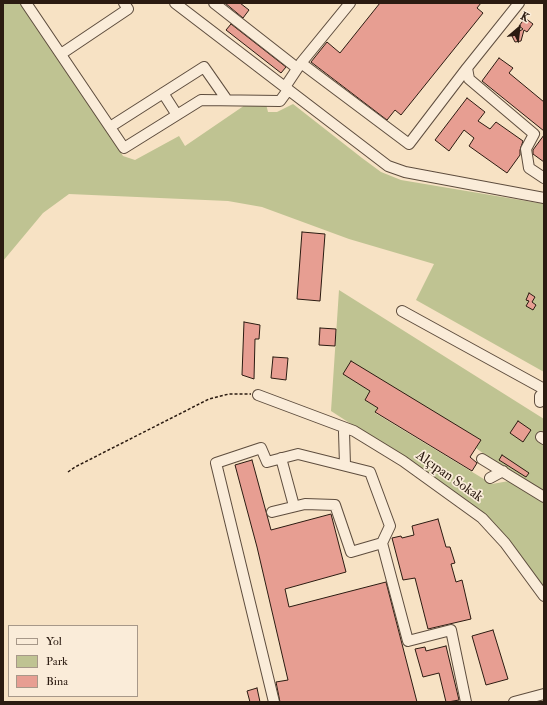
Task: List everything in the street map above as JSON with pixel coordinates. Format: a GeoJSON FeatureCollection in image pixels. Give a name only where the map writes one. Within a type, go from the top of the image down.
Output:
{"type":"FeatureCollection","features":[{"type":"Feature","properties":{"kind":"street"},"geometry":{"type":"LineString","coordinates":[[26,3],[124,148],[201,100],[280,101],[299,66],[350,3]]}},
{"type":"Feature","properties":{"kind":"street"},"geometry":{"type":"LineString","coordinates":[[61,54],[128,9],[124,3]]}},
{"type":"Feature","properties":{"kind":"street"},"geometry":{"type":"LineString","coordinates":[[175,3],[379,160],[396,170],[544,198]]}},
{"type":"Feature","properties":{"kind":"street"},"geometry":{"type":"LineString","coordinates":[[214,3],[299,66],[409,144],[519,3]]}},
{"type":"Feature","properties":{"kind":"street"},"geometry":{"type":"LineString","coordinates":[[110,127],[204,66],[227,100]]}},
{"type":"Feature","properties":{"kind":"street"},"geometry":{"type":"LineString","coordinates":[[467,68],[470,79],[534,134],[526,149],[529,168],[544,178]]}},
{"type":"Feature","properties":{"kind":"street"},"geometry":{"type":"LineString","coordinates":[[163,93],[177,115]]}},
{"type":"Feature","properties":{"kind":"street"},"geometry":{"type":"LineString","coordinates":[[402,310],[544,390],[540,396],[540,402]]}},
{"type":"Feature","properties":{"kind":"street","name":"Alçıpan Sokak"},"geometry":{"type":"LineString","coordinates":[[258,396],[354,431],[413,468],[482,518],[505,542],[544,596]]}},
{"type":"Feature","properties":{"kind":"street"},"geometry":{"type":"LineString","coordinates":[[345,466],[344,432],[346,428]]}},
{"type":"Feature","properties":{"kind":"street"},"geometry":{"type":"LineString","coordinates":[[274,702],[216,463],[261,448],[267,462],[298,454],[370,472],[390,526],[382,543],[408,641],[451,630],[466,702]]}},
{"type":"Feature","properties":{"kind":"street"},"geometry":{"type":"LineString","coordinates":[[281,458],[294,506]]}},
{"type":"Feature","properties":{"kind":"street"},"geometry":{"type":"LineString","coordinates":[[482,458],[544,498]]}},
{"type":"Feature","properties":{"kind":"street"},"geometry":{"type":"LineString","coordinates":[[490,478],[503,471]]}},
{"type":"Feature","properties":{"kind":"street"},"geometry":{"type":"LineString","coordinates":[[272,512],[305,504],[335,505],[351,552],[382,543]]}},
{"type":"Feature","properties":{"kind":"street"},"geometry":{"type":"LineString","coordinates":[[514,702],[544,694]]}},
{"type":"Feature","properties":{"kind":"path"},"geometry":{"type":"LineString","coordinates":[[68,472],[75,467],[209,399],[230,394],[246,393],[258,396]]}},
{"type":"Feature","properties":{"kind":"green space"},"geometry":{"type":"Polygon","coordinates":[[[3,3],[22,3],[97,114],[123,156],[135,160],[179,136],[185,146],[248,103],[266,104],[268,112],[277,112],[293,104],[381,172],[401,180],[544,204],[544,372],[416,300],[434,264],[349,239],[262,207],[228,201],[69,194],[43,213],[3,261],[3,3]]]}},
{"type":"Feature","properties":{"kind":"green space"},"geometry":{"type":"Polygon","coordinates":[[[339,290],[544,419],[544,437],[537,434],[535,437],[544,442],[544,492],[504,469],[476,448],[481,440],[351,362],[344,374],[370,391],[365,400],[378,408],[375,413],[492,484],[509,481],[544,503],[544,590],[501,532],[481,511],[430,475],[331,411],[339,290]]]}},
{"type":"Feature","properties":{"kind":"building"},"geometry":{"type":"Polygon","coordinates":[[[225,3],[240,3],[249,10],[243,18],[225,3]]]}},
{"type":"Feature","properties":{"kind":"building"},"geometry":{"type":"Polygon","coordinates":[[[380,3],[481,3],[477,8],[483,13],[401,115],[395,110],[387,120],[311,62],[327,42],[340,53],[380,3]]]}},
{"type":"Feature","properties":{"kind":"building"},"geometry":{"type":"Polygon","coordinates":[[[525,18],[533,24],[527,32],[524,30],[521,41],[515,42],[512,36],[523,29],[519,26],[525,18]]]}},
{"type":"Feature","properties":{"kind":"building"},"geometry":{"type":"Polygon","coordinates":[[[231,24],[286,67],[281,73],[226,30],[231,24]]]}},
{"type":"Feature","properties":{"kind":"building"},"geometry":{"type":"Polygon","coordinates":[[[499,58],[513,68],[509,73],[544,102],[544,131],[482,81],[499,58]]]}},
{"type":"Feature","properties":{"kind":"building"},"geometry":{"type":"Polygon","coordinates":[[[467,98],[485,112],[478,121],[490,129],[496,122],[523,141],[520,155],[507,173],[469,146],[474,138],[464,130],[449,151],[435,140],[467,98]]]}},
{"type":"Feature","properties":{"kind":"building"},"geometry":{"type":"Polygon","coordinates":[[[544,135],[544,162],[533,154],[533,150],[544,135]]]}},
{"type":"Feature","properties":{"kind":"building"},"geometry":{"type":"Polygon","coordinates":[[[302,232],[325,234],[320,301],[297,299],[302,232]]]}},
{"type":"Feature","properties":{"kind":"building"},"geometry":{"type":"Polygon","coordinates":[[[529,293],[535,297],[532,302],[536,305],[533,310],[526,306],[529,301],[526,300],[529,293]]]}},
{"type":"Feature","properties":{"kind":"building"},"geometry":{"type":"Polygon","coordinates":[[[244,322],[260,325],[259,339],[255,339],[254,379],[242,375],[244,322]]]}},
{"type":"Feature","properties":{"kind":"building"},"geometry":{"type":"Polygon","coordinates":[[[320,328],[336,329],[335,346],[319,345],[320,328]]]}},
{"type":"Feature","properties":{"kind":"building"},"geometry":{"type":"Polygon","coordinates":[[[273,357],[288,358],[286,380],[271,378],[273,357]]]}},
{"type":"Feature","properties":{"kind":"building"},"geometry":{"type":"Polygon","coordinates":[[[351,361],[481,440],[470,457],[477,463],[472,471],[375,412],[378,408],[365,400],[370,391],[343,374],[351,361]]]}},
{"type":"Feature","properties":{"kind":"building"},"geometry":{"type":"Polygon","coordinates":[[[518,421],[531,430],[523,442],[510,433],[518,421]]]}},
{"type":"Feature","properties":{"kind":"building"},"geometry":{"type":"Polygon","coordinates":[[[502,455],[529,473],[526,477],[499,460],[502,455]]]}},
{"type":"Feature","properties":{"kind":"building"},"geometry":{"type":"Polygon","coordinates":[[[252,460],[271,530],[331,514],[346,572],[285,589],[289,607],[386,582],[417,702],[280,702],[276,682],[288,680],[257,547],[235,465],[252,460]]]}},
{"type":"Feature","properties":{"kind":"building"},"geometry":{"type":"Polygon","coordinates":[[[438,519],[446,547],[450,547],[455,563],[451,564],[456,582],[462,580],[471,619],[428,629],[415,578],[403,580],[392,538],[401,536],[402,538],[414,535],[412,526],[438,519]]]}},
{"type":"Feature","properties":{"kind":"building"},"geometry":{"type":"Polygon","coordinates":[[[493,630],[508,679],[486,685],[472,636],[493,630]]]}},
{"type":"Feature","properties":{"kind":"building"},"geometry":{"type":"Polygon","coordinates":[[[446,646],[459,700],[448,702],[446,702],[439,673],[423,677],[415,649],[425,647],[426,651],[446,646]]]}},
{"type":"Feature","properties":{"kind":"building"},"geometry":{"type":"Polygon","coordinates":[[[257,688],[260,702],[250,702],[247,691],[257,688]]]}}]}
